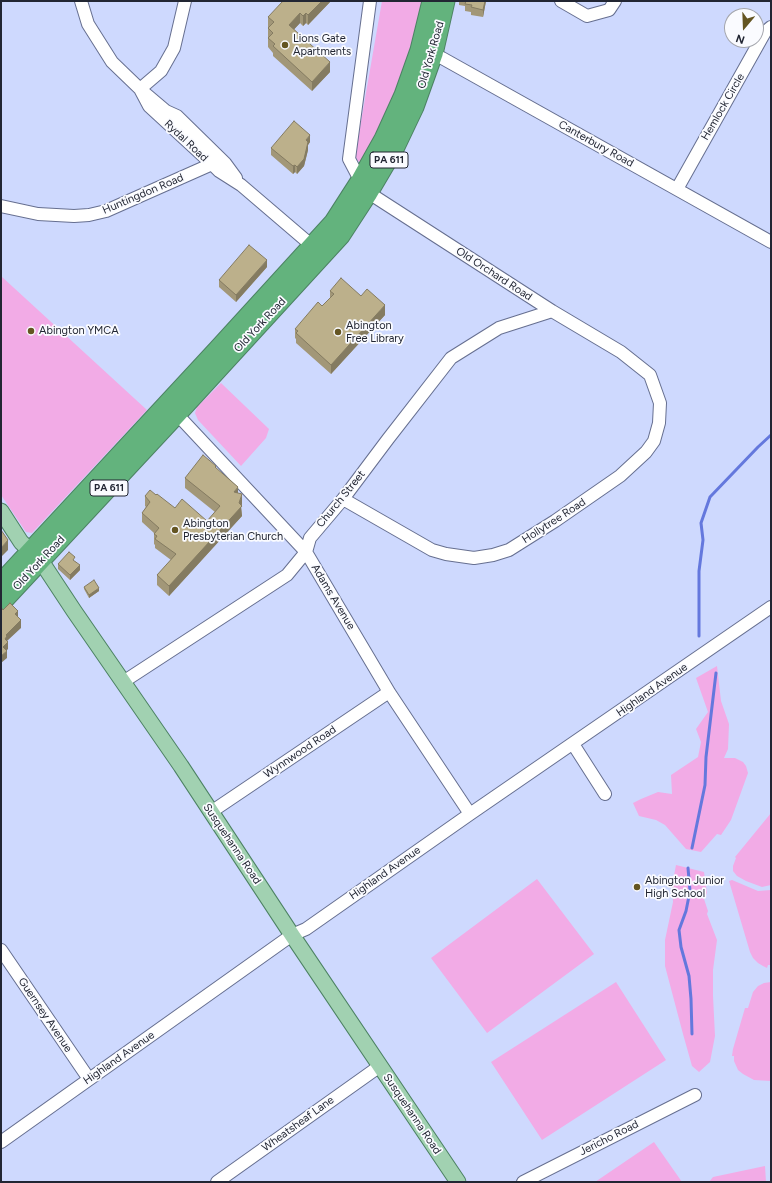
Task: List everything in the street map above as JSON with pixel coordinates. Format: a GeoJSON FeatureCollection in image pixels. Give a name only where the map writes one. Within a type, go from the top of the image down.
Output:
{"type":"FeatureCollection","features":[{"type":"Feature","properties":{"kind":"highway","name":"Old York Road"},"geometry":{"type":"LineString","coordinates":[[427,52],[431,1]]}},
{"type":"Feature","properties":{"kind":"highway","name":"Old York Road"},"geometry":{"type":"LineString","coordinates":[[1,604],[36,556],[317,251],[341,236],[364,187],[395,149],[413,111],[427,52],[446,1]]}},
{"type":"Feature","properties":{"kind":"highway","name":"Old York Road"},"geometry":{"type":"LineString","coordinates":[[1,582],[36,556]]}},
{"type":"Feature","properties":{"kind":"main road","name":"Susquehanna Road"},"geometry":{"type":"LineString","coordinates":[[1,511],[21,542],[36,556],[181,766],[292,935],[458,1182]]}},
{"type":"Feature","properties":{"kind":"street","name":"Rydal Road"},"geometry":{"type":"LineString","coordinates":[[81,1],[88,24],[112,62],[140,89],[149,106],[224,163],[241,185]]}},
{"type":"Feature","properties":{"kind":"street"},"geometry":{"type":"LineString","coordinates":[[140,89],[162,71],[174,48],[185,1]]}},
{"type":"Feature","properties":{"kind":"street"},"geometry":{"type":"LineString","coordinates":[[364,187],[349,159],[370,1]]}},
{"type":"Feature","properties":{"kind":"street"},"geometry":{"type":"LineString","coordinates":[[561,1],[588,16],[609,10],[615,1]]}},
{"type":"Feature","properties":{"kind":"street","name":"Hemlock Circle"},"geometry":{"type":"LineString","coordinates":[[676,188],[765,32],[771,27]]}},
{"type":"Feature","properties":{"kind":"street","name":"Canterbury Road"},"geometry":{"type":"LineString","coordinates":[[427,52],[676,188],[771,242]]}},
{"type":"Feature","properties":{"kind":"street","name":"Rydal Road"},"geometry":{"type":"LineString","coordinates":[[192,139],[219,171],[241,185],[317,251]]}},
{"type":"Feature","properties":{"kind":"street","name":"Huntingdon Road"},"geometry":{"type":"LineString","coordinates":[[1,206],[38,214],[74,216],[89,215],[106,211],[212,164]]}},
{"type":"Feature","properties":{"kind":"street","name":"Old Orchard Road"},"geometry":{"type":"LineString","coordinates":[[364,187],[552,311],[621,352]]}},
{"type":"Feature","properties":{"kind":"street","name":"Church Street"},"geometry":{"type":"LineString","coordinates":[[123,682],[287,575],[306,552],[310,538],[343,499],[392,433],[451,358],[499,328],[552,311]]}},
{"type":"Feature","properties":{"kind":"street","name":"Hollytree Road"},"geometry":{"type":"LineString","coordinates":[[343,499],[432,550],[446,554],[474,558],[493,555],[509,550],[555,521],[620,476],[646,452],[654,441],[659,423],[660,403],[650,376],[621,352]]}},
{"type":"Feature","properties":{"kind":"street","name":"Adams Avenue"},"geometry":{"type":"LineString","coordinates":[[172,409],[306,552],[389,692],[470,814]]}},
{"type":"Feature","properties":{"kind":"street","name":"Highland Avenue"},"geometry":{"type":"LineString","coordinates":[[1,1142],[292,935],[306,929],[470,814],[771,608]]}},
{"type":"Feature","properties":{"kind":"street","name":"Wynnwood Road"},"geometry":{"type":"LineString","coordinates":[[211,812],[389,692]]}},
{"type":"Feature","properties":{"kind":"street"},"geometry":{"type":"LineString","coordinates":[[573,744],[605,794]]}},
{"type":"Feature","properties":{"kind":"street","name":"Guernsey Avenue"},"geometry":{"type":"LineString","coordinates":[[1,950],[89,1079]]}},
{"type":"Feature","properties":{"kind":"street","name":"Wheatsheaf Lane"},"geometry":{"type":"LineString","coordinates":[[217,1182],[380,1066]]}},
{"type":"Feature","properties":{"kind":"street","name":"Jericho Road"},"geometry":{"type":"LineString","coordinates":[[523,1182],[695,1095]]}},
{"type":"Feature","properties":{"kind":"shaded area"},"geometry":{"type":"Polygon","coordinates":[[[382,1],[426,1],[402,86],[362,163],[358,161],[355,156],[382,1]]]}},
{"type":"Feature","properties":{"kind":"shaded area"},"geometry":{"type":"Polygon","coordinates":[[[1,276],[147,410],[32,533],[26,532],[1,495],[1,276]]]}},
{"type":"Feature","properties":{"kind":"shaded area"},"geometry":{"type":"Polygon","coordinates":[[[221,383],[269,429],[266,438],[241,466],[198,420],[195,413],[197,407],[221,383]]]}},
{"type":"Feature","properties":{"kind":"shaded area"},"geometry":{"type":"Polygon","coordinates":[[[717,666],[721,701],[729,724],[728,749],[724,758],[735,758],[743,762],[748,773],[731,820],[721,835],[717,834],[701,852],[686,849],[665,825],[656,820],[639,816],[633,803],[658,792],[672,794],[671,775],[698,757],[701,742],[696,729],[708,712],[696,678],[717,666]]]}},
{"type":"Feature","properties":{"kind":"shaded area"},"geometry":{"type":"Polygon","coordinates":[[[771,813],[771,885],[762,887],[737,876],[733,871],[733,866],[735,857],[771,813]]]}},
{"type":"Feature","properties":{"kind":"shaded area"},"geometry":{"type":"Polygon","coordinates":[[[676,865],[704,872],[707,893],[704,899],[708,911],[707,914],[717,940],[713,970],[715,1036],[710,1062],[699,1072],[692,1066],[665,966],[665,940],[673,902],[672,886],[676,865]]]}},
{"type":"Feature","properties":{"kind":"shaded area"},"geometry":{"type":"Polygon","coordinates":[[[537,879],[594,954],[487,1033],[431,958],[537,879]]]}},
{"type":"Feature","properties":{"kind":"shaded area"},"geometry":{"type":"Polygon","coordinates":[[[732,880],[758,891],[771,890],[771,965],[768,965],[767,968],[758,963],[750,952],[729,881],[732,880]]]}},
{"type":"Feature","properties":{"kind":"shaded area"},"geometry":{"type":"Polygon","coordinates":[[[616,982],[666,1060],[542,1140],[491,1062],[616,982]]]}},
{"type":"Feature","properties":{"kind":"shaded area"},"geometry":{"type":"Polygon","coordinates":[[[771,982],[771,1081],[754,1080],[738,1070],[734,1061],[734,1056],[732,1056],[733,1049],[745,1008],[748,1008],[753,992],[758,986],[771,982]]]}},
{"type":"Feature","properties":{"kind":"shaded area"},"geometry":{"type":"Polygon","coordinates":[[[654,1142],[682,1182],[595,1182],[654,1142]]]}},
{"type":"Feature","properties":{"kind":"shaded area"},"geometry":{"type":"Polygon","coordinates":[[[765,1166],[766,1182],[709,1182],[713,1177],[765,1166]]]}},
{"type":"Feature","properties":{"kind":"building","name":"Lions Gate Apartments"},"geometry":{"type":"Polygon","coordinates":[[[283,1],[322,1],[308,15],[306,13],[303,16],[300,13],[289,25],[330,62],[312,82],[273,46],[275,44],[268,38],[273,33],[268,28],[274,22],[268,17],[283,1]]]}},
{"type":"Feature","properties":{"kind":"building"},"geometry":{"type":"Polygon","coordinates":[[[466,1],[485,1],[483,10],[471,7],[472,5],[465,4],[466,1]]]}},
{"type":"Feature","properties":{"kind":"building"},"geometry":{"type":"Polygon","coordinates":[[[294,121],[310,135],[306,140],[308,142],[304,159],[297,167],[295,165],[293,166],[271,148],[294,121]]]}},
{"type":"Feature","properties":{"kind":"building"},"geometry":{"type":"Polygon","coordinates":[[[249,245],[267,260],[236,295],[219,280],[249,245]]]}},
{"type":"Feature","properties":{"kind":"building","name":"Abington Free Library"},"geometry":{"type":"Polygon","coordinates":[[[341,278],[361,296],[367,289],[385,305],[331,365],[296,333],[298,331],[295,329],[318,302],[322,306],[334,294],[330,291],[341,278]]]}},
{"type":"Feature","properties":{"kind":"building","name":"Abington Presbyterian Church"},"geometry":{"type":"Polygon","coordinates":[[[203,455],[238,487],[234,492],[242,494],[239,503],[242,506],[169,586],[157,575],[176,554],[155,539],[157,536],[154,534],[159,528],[142,513],[150,502],[145,496],[150,490],[175,508],[182,499],[207,521],[220,506],[185,478],[203,455]]]}},
{"type":"Feature","properties":{"kind":"building"},"geometry":{"type":"Polygon","coordinates":[[[1,530],[8,540],[1,548],[1,530]]]}},
{"type":"Feature","properties":{"kind":"building"},"geometry":{"type":"Polygon","coordinates":[[[69,552],[75,557],[73,560],[80,565],[70,575],[58,564],[69,552]]]}},
{"type":"Feature","properties":{"kind":"building"},"geometry":{"type":"Polygon","coordinates":[[[94,580],[99,588],[89,595],[84,587],[94,580]]]}},
{"type":"Feature","properties":{"kind":"building"},"geometry":{"type":"Polygon","coordinates":[[[10,603],[18,611],[15,614],[21,620],[6,635],[7,636],[5,639],[8,642],[3,647],[7,651],[1,656],[1,607],[3,610],[10,603]]]}},
{"type":"Feature","properties":{"kind":"waterway"},"geometry":{"type":"LineString","coordinates":[[699,636],[699,571],[703,540],[701,523],[710,497],[771,435]]}},
{"type":"Feature","properties":{"kind":"waterway"},"geometry":{"type":"LineString","coordinates":[[692,848],[705,785],[706,757],[716,673]]}},
{"type":"Feature","properties":{"kind":"waterway"},"geometry":{"type":"LineString","coordinates":[[688,868],[690,891],[686,911],[679,930],[681,947],[689,976],[692,1034]]}},
{"type":"Feature","properties":{"kind":"place","name":"Lions Gate Apartments"},"geometry":{"type":"Point","coordinates":[285,45]}},
{"type":"Feature","properties":{"kind":"place","name":"Abington YMCA"},"geometry":{"type":"Point","coordinates":[31,331]}},
{"type":"Feature","properties":{"kind":"place","name":"Abington Free Library"},"geometry":{"type":"Point","coordinates":[338,332]}},
{"type":"Feature","properties":{"kind":"place","name":"Abington Presbyterian Church"},"geometry":{"type":"Point","coordinates":[175,530]}},
{"type":"Feature","properties":{"kind":"place","name":"Abington Junior High School"},"geometry":{"type":"Point","coordinates":[637,887]}}]}
